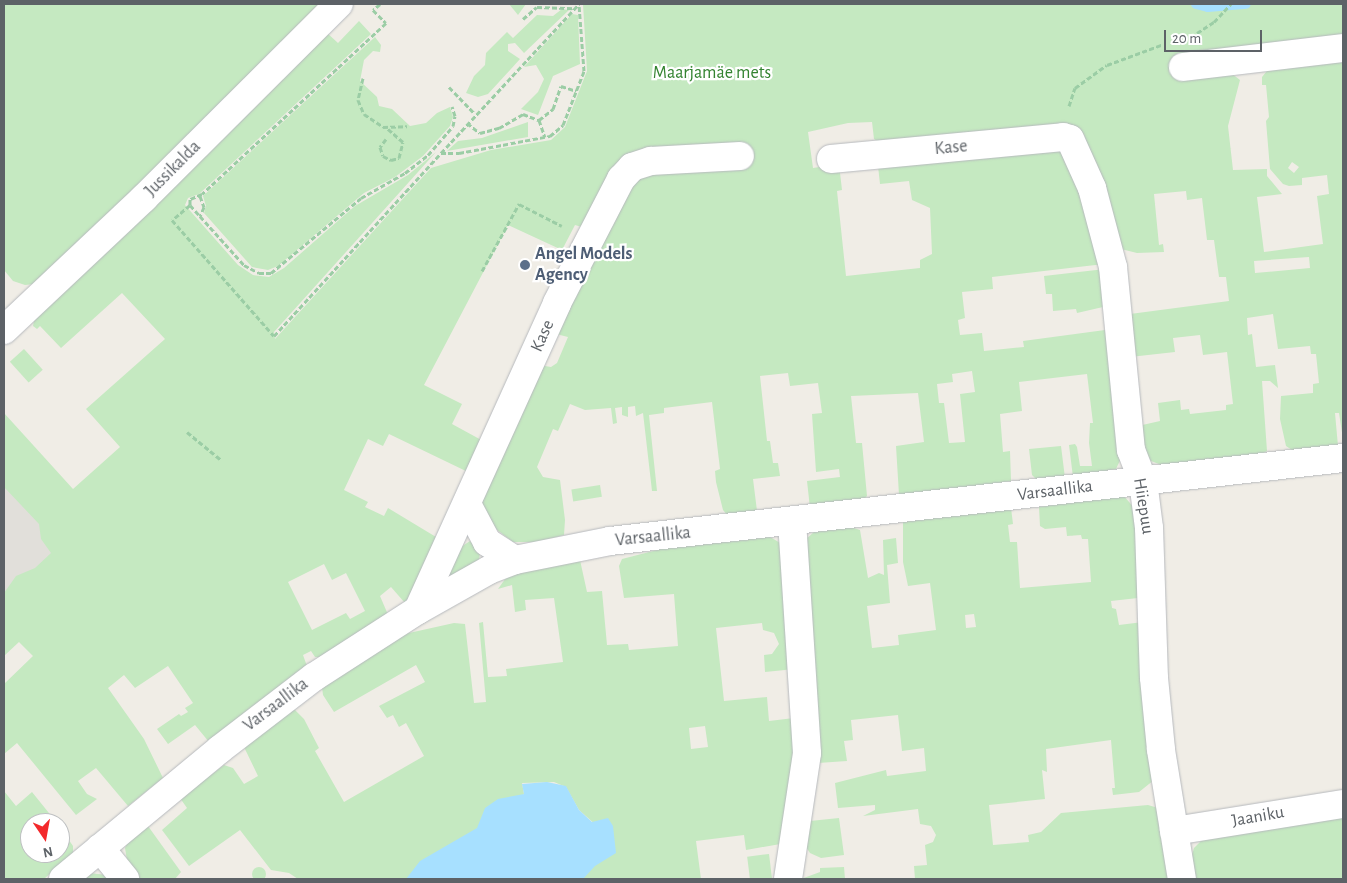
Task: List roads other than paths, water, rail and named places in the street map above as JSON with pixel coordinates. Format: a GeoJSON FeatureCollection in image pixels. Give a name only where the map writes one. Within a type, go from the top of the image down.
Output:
{"type":"FeatureCollection","features":[{"type":"Feature","properties":{"kind":"street","name":"Jussikalda"},"geometry":{"type":"LineString","coordinates":[[10,317],[144,198],[339,4]]}},
{"type":"Feature","properties":{"kind":"street"},"geometry":{"type":"LineString","coordinates":[[1183,67],[1343,48]]}},
{"type":"Feature","properties":{"kind":"street","name":"Kase"},"geometry":{"type":"LineString","coordinates":[[831,159],[1063,137],[1070,139]]}},
{"type":"Feature","properties":{"kind":"street","name":"Hiiepuu"},"geometry":{"type":"LineString","coordinates":[[1070,139],[1092,188],[1108,244],[1131,450],[1143,481],[1149,528],[1156,697],[1182,879]]}},
{"type":"Feature","properties":{"kind":"street","name":"Kase"},"geometry":{"type":"LineString","coordinates":[[418,610],[557,304],[627,172],[651,161],[740,156]]}},
{"type":"Feature","properties":{"kind":"street","name":"Varsaallika"},"geometry":{"type":"LineString","coordinates":[[63,879],[284,698],[418,610],[489,570],[515,560],[610,541],[1343,458]]}},
{"type":"Feature","properties":{"kind":"street"},"geometry":{"type":"LineString","coordinates":[[467,504],[487,542],[515,560]]}},
{"type":"Feature","properties":{"kind":"street"},"geometry":{"type":"LineString","coordinates":[[788,879],[807,753],[792,521]]}},
{"type":"Feature","properties":{"kind":"street","name":"Jaaniku"},"geometry":{"type":"LineString","coordinates":[[1174,831],[1343,804]]}},
{"type":"Feature","properties":{"kind":"street"},"geometry":{"type":"LineString","coordinates":[[100,848],[125,879]]}},
{"type":"Feature","properties":{"kind":"water"},"geometry":{"type":"Polygon","coordinates":[[[547,782],[566,786],[579,810],[592,822],[608,818],[613,826],[616,853],[595,866],[583,879],[406,879],[420,861],[477,828],[485,808],[498,799],[524,794],[522,784],[547,782]]]}},
{"type":"Feature","properties":{"kind":"waterway"},"geometry":{"type":"LineString","coordinates":[[1196,4],[1208,7],[1246,4]]}},
{"type":"Feature","properties":{"kind":"place","name":"Angel Models Agency"},"geometry":{"type":"Point","coordinates":[525,265]}},
{"type":"Feature","properties":{"kind":"park label","name":"Maarjamäe mets"},"geometry":{"type":"Point","coordinates":[712,73]}}]}
